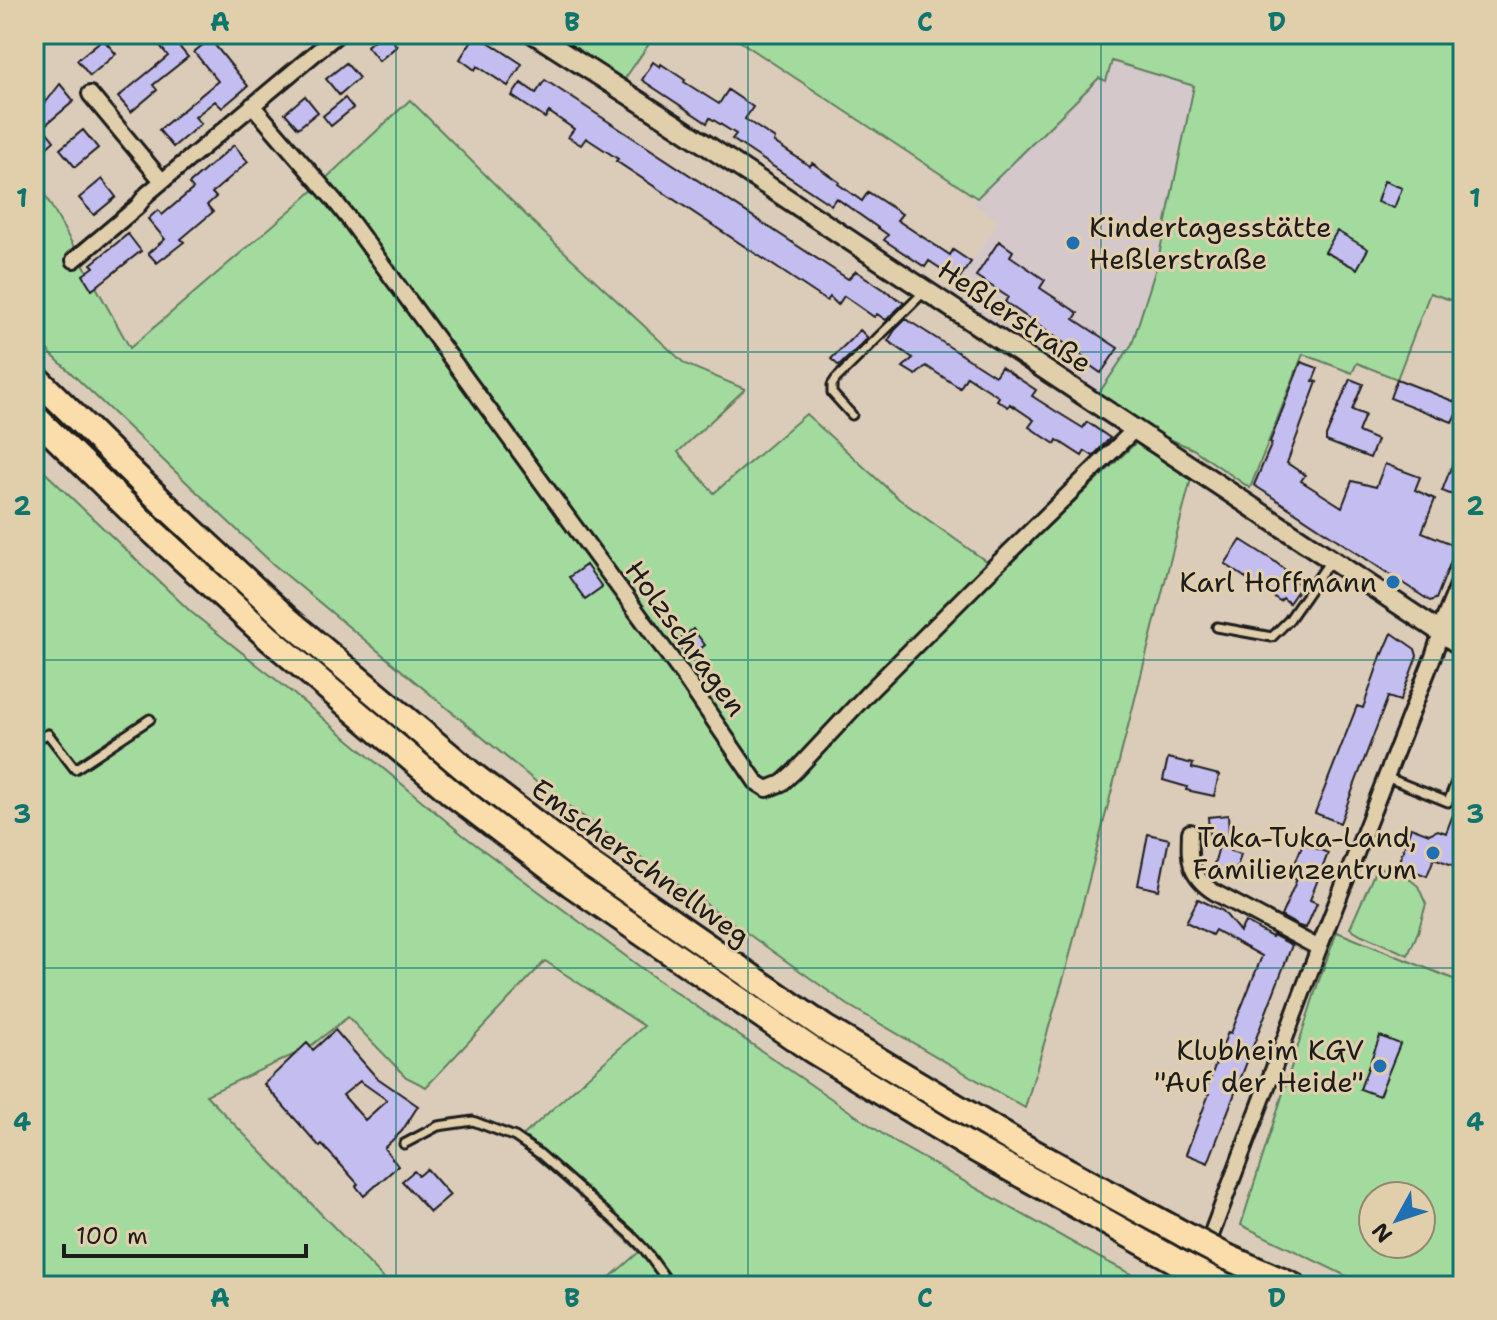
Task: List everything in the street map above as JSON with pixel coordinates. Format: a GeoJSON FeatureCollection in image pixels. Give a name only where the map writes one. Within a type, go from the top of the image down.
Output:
{"type":"FeatureCollection","features":[{"type":"Feature","properties":{"kind":"highway","name":"Emscherschnellweg"},"geometry":{"type":"LineString","coordinates":[[34,376],[288,620],[470,773],[586,862],[825,1028],[969,1116],[1185,1235],[1293,1286]]}},
{"type":"Feature","properties":{"kind":"highway","name":"Emscherschnellweg"},"geometry":{"type":"LineString","coordinates":[[34,416],[270,639],[453,794],[571,884],[812,1050],[1015,1172],[1222,1284]]}},
{"type":"Feature","properties":{"kind":"street"},"geometry":{"type":"LineString","coordinates":[[74,260],[137,207],[162,181],[338,34]]}},
{"type":"Feature","properties":{"kind":"street","name":"Heßlerstraße"},"geometry":{"type":"LineString","coordinates":[[534,34],[1463,647]]}},
{"type":"Feature","properties":{"kind":"street"},"geometry":{"type":"LineString","coordinates":[[90,94],[162,181]]}},
{"type":"Feature","properties":{"kind":"street","name":"Holzschragen"},"geometry":{"type":"LineString","coordinates":[[252,105],[352,223],[683,675],[756,782],[767,789],[782,783],[795,771],[889,672],[1136,430]]}},
{"type":"Feature","properties":{"kind":"street"},"geometry":{"type":"LineString","coordinates":[[1192,1286],[1463,578]]}},
{"type":"Feature","properties":{"kind":"street"},"geometry":{"type":"LineString","coordinates":[[1190,832],[1191,867],[1204,885],[1319,948]]}},
{"type":"Feature","properties":{"kind":"lane"},"geometry":{"type":"LineString","coordinates":[[852,415],[832,393],[832,385],[925,291]]}},
{"type":"Feature","properties":{"kind":"lane"},"geometry":{"type":"LineString","coordinates":[[1217,627],[1272,637],[1289,620],[1331,559]]}},
{"type":"Feature","properties":{"kind":"lane"},"geometry":{"type":"LineString","coordinates":[[34,740],[48,734],[75,769],[150,719]]}},
{"type":"Feature","properties":{"kind":"lane"},"geometry":{"type":"LineString","coordinates":[[1386,777],[1448,802],[1460,772]]}},
{"type":"Feature","properties":{"kind":"lane"},"geometry":{"type":"LineString","coordinates":[[404,1144],[438,1126],[473,1121],[515,1137],[540,1154],[630,1234],[671,1286]]}},
{"type":"Feature","properties":{"kind":"shaded area","name":"Kindertagesstätte Heßlerstraße"},"geometry":{"type":"Polygon","coordinates":[[[1112,60],[1194,86],[1157,265],[1132,344],[1095,399],[945,302],[999,221],[973,203],[1112,60]]]}},
{"type":"Feature","properties":{"kind":"green space"},"geometry":{"type":"Polygon","coordinates":[[[536,34],[656,34],[619,87],[536,34]]]}},
{"type":"Feature","properties":{"kind":"green space"},"geometry":{"type":"Polygon","coordinates":[[[729,34],[1463,34],[1463,304],[1430,293],[1397,379],[1357,363],[1352,373],[1303,354],[1250,488],[1193,449],[1137,425],[1095,399],[1132,344],[1157,265],[1194,86],[1112,61],[1106,81],[1099,78],[977,198],[729,34]]]}},
{"type":"Feature","properties":{"kind":"green space"},"geometry":{"type":"Polygon","coordinates":[[[410,100],[542,231],[685,364],[745,389],[678,452],[714,493],[806,414],[899,499],[994,567],[865,701],[1143,436],[1193,471],[1067,966],[1025,1108],[848,1005],[546,790],[273,564],[34,335],[34,175],[130,348],[307,196],[410,100]]]}},
{"type":"Feature","properties":{"kind":"green space"},"geometry":{"type":"Polygon","coordinates":[[[34,462],[191,612],[463,835],[655,978],[896,1143],[1154,1286],[600,1286],[639,1252],[581,1196],[516,1142],[644,1026],[545,961],[426,1087],[406,1077],[348,1017],[308,1048],[206,1095],[391,1286],[34,1286],[34,462]]]}},
{"type":"Feature","properties":{"kind":"green space"},"geometry":{"type":"Polygon","coordinates":[[[1377,867],[1407,877],[1418,886],[1426,904],[1408,955],[1350,928],[1377,867]]]}},
{"type":"Feature","properties":{"kind":"green space"},"geometry":{"type":"Polygon","coordinates":[[[1337,932],[1463,983],[1463,1286],[1367,1286],[1241,1225],[1337,932]]]}},
{"type":"Feature","properties":{"kind":"building"},"geometry":{"type":"Polygon","coordinates":[[[381,34],[387,34],[397,46],[379,61],[367,46],[381,34]]]}},
{"type":"Feature","properties":{"kind":"building"},"geometry":{"type":"Polygon","coordinates":[[[476,34],[522,64],[508,86],[460,59],[476,34]]]}},
{"type":"Feature","properties":{"kind":"building"},"geometry":{"type":"Polygon","coordinates":[[[172,38],[188,57],[153,85],[157,90],[131,112],[118,97],[168,56],[161,47],[172,38]]]}},
{"type":"Feature","properties":{"kind":"building"},"geometry":{"type":"Polygon","coordinates":[[[103,39],[116,54],[90,76],[77,60],[103,39]]]}},
{"type":"Feature","properties":{"kind":"building"},"geometry":{"type":"Polygon","coordinates":[[[210,39],[248,86],[222,108],[215,101],[195,117],[201,124],[173,147],[159,130],[218,81],[194,52],[210,39]]]}},
{"type":"Feature","properties":{"kind":"building"},"geometry":{"type":"Polygon","coordinates":[[[653,62],[660,67],[661,64],[719,104],[728,90],[753,107],[745,119],[775,139],[774,142],[810,166],[812,163],[862,201],[868,192],[902,214],[897,220],[950,255],[953,250],[971,262],[958,280],[929,261],[925,267],[884,240],[888,235],[836,198],[831,205],[732,139],[736,134],[710,118],[707,123],[642,80],[653,62]]]}},
{"type":"Feature","properties":{"kind":"building"},"geometry":{"type":"Polygon","coordinates":[[[346,63],[359,78],[339,95],[326,79],[346,63]]]}},
{"type":"Feature","properties":{"kind":"building"},"geometry":{"type":"Polygon","coordinates":[[[545,80],[848,279],[856,271],[904,303],[886,320],[877,314],[874,317],[844,296],[838,305],[830,297],[827,301],[586,138],[581,145],[568,137],[574,129],[549,112],[545,118],[512,96],[521,83],[536,93],[545,80]]]}},
{"type":"Feature","properties":{"kind":"building"},"geometry":{"type":"Polygon","coordinates":[[[60,84],[74,101],[43,127],[54,141],[44,150],[34,138],[34,107],[44,99],[46,102],[60,84]]]}},
{"type":"Feature","properties":{"kind":"building"},"geometry":{"type":"Polygon","coordinates":[[[305,96],[318,112],[298,128],[285,113],[305,96]]]}},
{"type":"Feature","properties":{"kind":"building"},"geometry":{"type":"Polygon","coordinates":[[[345,98],[353,108],[331,126],[323,116],[345,98]]]}},
{"type":"Feature","properties":{"kind":"building"},"geometry":{"type":"Polygon","coordinates":[[[83,130],[98,148],[75,167],[60,149],[83,130]]]}},
{"type":"Feature","properties":{"kind":"building"},"geometry":{"type":"Polygon","coordinates":[[[234,145],[248,162],[212,193],[216,197],[207,205],[213,212],[181,239],[184,242],[157,263],[148,253],[165,239],[148,219],[158,210],[162,215],[193,189],[189,184],[234,145]]]}},
{"type":"Feature","properties":{"kind":"building"},"geometry":{"type":"Polygon","coordinates":[[[102,179],[116,197],[94,215],[79,198],[102,179]]]}},
{"type":"Feature","properties":{"kind":"building"},"geometry":{"type":"Polygon","coordinates":[[[1384,181],[1402,188],[1394,208],[1377,202],[1384,181]]]}},
{"type":"Feature","properties":{"kind":"building"},"geometry":{"type":"Polygon","coordinates":[[[1337,231],[1368,249],[1357,269],[1325,252],[1337,231]]]}},
{"type":"Feature","properties":{"kind":"building"},"geometry":{"type":"Polygon","coordinates":[[[128,234],[141,251],[92,290],[83,275],[94,267],[91,264],[128,234]]]}},
{"type":"Feature","properties":{"kind":"building"},"geometry":{"type":"Polygon","coordinates":[[[999,241],[1013,251],[1010,256],[1045,280],[1040,288],[1078,313],[1074,319],[1118,348],[1101,373],[1085,362],[1087,359],[1005,302],[1008,297],[976,276],[999,241]]]}},
{"type":"Feature","properties":{"kind":"building"},"geometry":{"type":"Polygon","coordinates":[[[906,319],[995,376],[1001,367],[1036,390],[1032,396],[1083,428],[1087,422],[1110,438],[1093,456],[1085,451],[1082,456],[1057,440],[1055,444],[1029,427],[1034,420],[1010,404],[1008,407],[997,400],[999,397],[967,376],[960,388],[926,366],[916,375],[903,367],[913,358],[888,341],[906,319]]]}},
{"type":"Feature","properties":{"kind":"building"},"geometry":{"type":"Polygon","coordinates":[[[860,330],[868,338],[839,366],[831,359],[860,330]]]}},
{"type":"Feature","properties":{"kind":"building"},"geometry":{"type":"Polygon","coordinates":[[[1301,362],[1318,368],[1313,381],[1317,382],[1287,463],[1305,475],[1301,481],[1342,507],[1352,481],[1376,487],[1385,464],[1420,477],[1415,490],[1435,499],[1422,532],[1457,546],[1436,599],[1430,601],[1254,485],[1301,362]]]}},
{"type":"Feature","properties":{"kind":"building"},"geometry":{"type":"Polygon","coordinates":[[[1350,379],[1363,384],[1352,410],[1365,415],[1358,432],[1377,440],[1370,458],[1326,441],[1350,379]]]}},
{"type":"Feature","properties":{"kind":"building"},"geometry":{"type":"Polygon","coordinates":[[[1397,379],[1463,405],[1463,419],[1455,416],[1452,422],[1390,398],[1397,379]]]}},
{"type":"Feature","properties":{"kind":"building"},"geometry":{"type":"Polygon","coordinates":[[[1463,440],[1463,499],[1442,491],[1463,440]]]}},
{"type":"Feature","properties":{"kind":"building"},"geometry":{"type":"Polygon","coordinates":[[[1241,540],[1274,561],[1301,586],[1289,603],[1283,598],[1280,601],[1225,564],[1241,540]]]}},
{"type":"Feature","properties":{"kind":"building"},"geometry":{"type":"Polygon","coordinates":[[[586,565],[602,587],[585,599],[569,577],[586,565]]]}},
{"type":"Feature","properties":{"kind":"building"},"geometry":{"type":"Polygon","coordinates":[[[693,629],[705,645],[688,658],[676,643],[693,629]]]}},
{"type":"Feature","properties":{"kind":"building"},"geometry":{"type":"Polygon","coordinates":[[[1392,633],[1415,649],[1417,656],[1400,701],[1388,697],[1340,823],[1315,813],[1357,706],[1363,708],[1392,633]]]}},
{"type":"Feature","properties":{"kind":"building"},"geometry":{"type":"Polygon","coordinates":[[[1168,758],[1219,775],[1214,796],[1186,790],[1187,787],[1163,780],[1168,758]]]}},
{"type":"Feature","properties":{"kind":"building","name":"Taka-Tuka-Land, Familienzentrum"},"geometry":{"type":"Polygon","coordinates":[[[1462,791],[1463,869],[1434,858],[1427,876],[1398,865],[1411,827],[1429,834],[1438,830],[1446,833],[1462,791]]]}},
{"type":"Feature","properties":{"kind":"building"},"geometry":{"type":"Polygon","coordinates":[[[1228,815],[1230,851],[1241,854],[1234,877],[1212,871],[1221,840],[1210,841],[1208,817],[1228,815]]]}},
{"type":"Feature","properties":{"kind":"building"},"geometry":{"type":"Polygon","coordinates":[[[1148,834],[1169,839],[1159,890],[1138,885],[1148,834]]]}},
{"type":"Feature","properties":{"kind":"building"},"geometry":{"type":"Polygon","coordinates":[[[1303,843],[1328,853],[1310,900],[1317,903],[1306,928],[1281,916],[1297,879],[1290,876],[1303,843]]]}},
{"type":"Feature","properties":{"kind":"building"},"geometry":{"type":"Polygon","coordinates":[[[1198,899],[1223,911],[1240,932],[1245,922],[1292,945],[1208,1163],[1186,1154],[1228,1032],[1231,1033],[1262,956],[1215,930],[1212,935],[1186,922],[1198,899]]]}},
{"type":"Feature","properties":{"kind":"building"},"geometry":{"type":"Polygon","coordinates":[[[335,1030],[376,1077],[418,1106],[402,1131],[384,1148],[398,1166],[364,1196],[356,1186],[358,1184],[264,1084],[307,1043],[313,1050],[335,1030]],[[360,1081],[343,1095],[365,1120],[387,1100],[360,1081]]]}},
{"type":"Feature","properties":{"kind":"building","name":"Klubheim KGV \"Auf der Heide\""},"geometry":{"type":"Polygon","coordinates":[[[1380,1036],[1400,1044],[1379,1096],[1360,1089],[1380,1036]]]}},
{"type":"Feature","properties":{"kind":"building"},"geometry":{"type":"Polygon","coordinates":[[[427,1169],[450,1195],[430,1212],[402,1181],[414,1171],[419,1176],[427,1169]]]}},
{"type":"Feature","properties":{"kind":"waterway"},"geometry":{"type":"LineString","coordinates":[[34,1259],[52,1286]]}},
{"type":"Feature","properties":{"kind":"place","name":"Kindertagesstätte Heßlerstraße"},"geometry":{"type":"Point","coordinates":[1073,243]}},
{"type":"Feature","properties":{"kind":"place","name":"Karl Hoffmann"},"geometry":{"type":"Point","coordinates":[1393,582]}},
{"type":"Feature","properties":{"kind":"place","name":"Taka-Tuka-Land, Familienzentrum"},"geometry":{"type":"Point","coordinates":[1433,853]}},
{"type":"Feature","properties":{"kind":"place","name":"Klubheim KGV \"Auf der Heide\""},"geometry":{"type":"Point","coordinates":[1380,1066]}}]}
